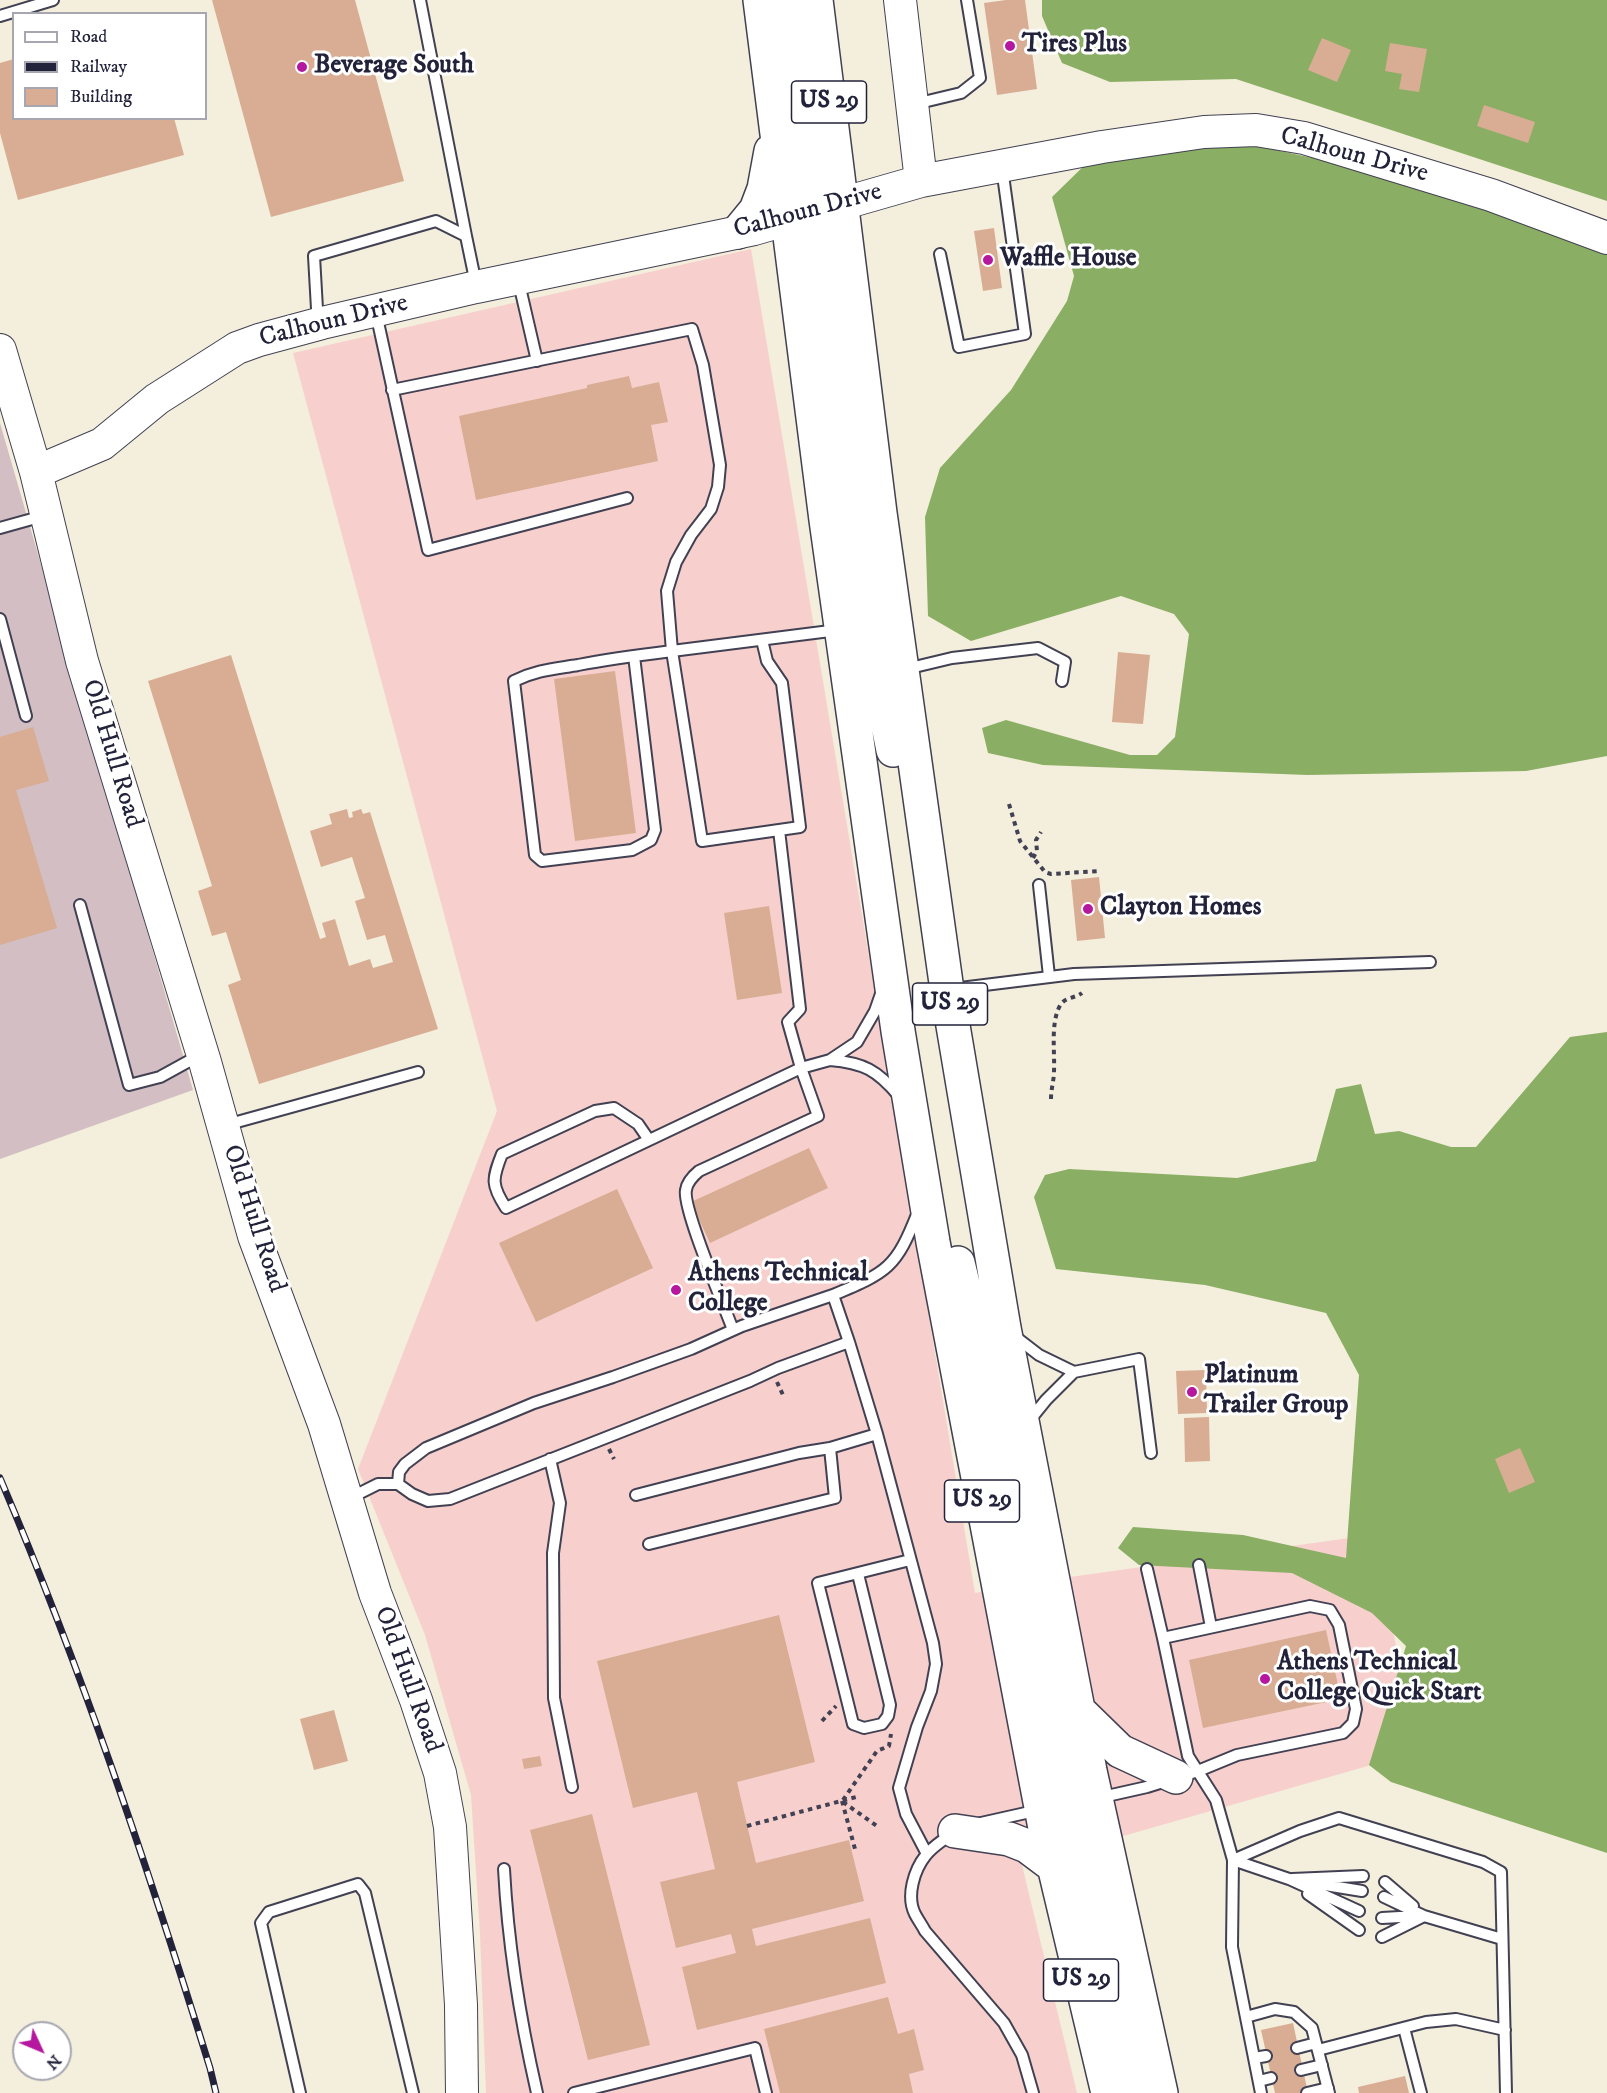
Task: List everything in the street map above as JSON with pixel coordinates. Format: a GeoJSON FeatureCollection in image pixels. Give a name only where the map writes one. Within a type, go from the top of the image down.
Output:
{"type":"FeatureCollection","features":[{"type":"Feature","properties":{"kind":"highway","name":"US 29"},"geometry":{"type":"LineString","coordinates":[[760,0],[776,122],[815,212],[880,513],[947,990],[1004,1328],[1078,1710],[1070,1803],[1055,1867],[1108,2093]]}},
{"type":"Feature","properties":{"kind":"highway"},"geometry":{"type":"LineString","coordinates":[[790,0],[842,449],[866,616],[898,773],[927,841]]}},
{"type":"Feature","properties":{"kind":"highway","name":"US 29"},"geometry":{"type":"LineString","coordinates":[[816,0],[815,212],[826,520],[918,1156],[925,1194],[1070,1803],[1161,2093]]}},
{"type":"Feature","properties":{"kind":"highway"},"geometry":{"type":"LineString","coordinates":[[738,232],[756,210],[764,189],[776,122]]}},
{"type":"Feature","properties":{"kind":"highway"},"geometry":{"type":"LineString","coordinates":[[918,1156],[944,1203],[988,1387],[1104,1978],[1136,2093]]}},
{"type":"Feature","properties":{"kind":"highway"},"geometry":{"type":"LineString","coordinates":[[1078,1710],[1120,1751],[1187,1774]]}},
{"type":"Feature","properties":{"kind":"highway"},"geometry":{"type":"LineString","coordinates":[[956,1831],[1009,1839],[1027,1846],[1055,1867]]}},
{"type":"Feature","properties":{"kind":"main road"},"geometry":{"type":"LineString","coordinates":[[900,0],[921,181]]}},
{"type":"Feature","properties":{"kind":"main road","name":"Calhoun Drive"},"geometry":{"type":"LineString","coordinates":[[36,472],[102,444],[157,399],[237,348],[259,340],[476,287],[738,232],[921,181],[1002,165],[1204,132],[1256,130],[1304,138],[1491,195],[1607,238]]}},
{"type":"Feature","properties":{"kind":"main road","name":"Old Hull Road"},"geometry":{"type":"LineString","coordinates":[[0,350],[36,472],[82,661],[202,1054],[254,1236],[324,1424],[345,1500],[375,1593],[416,1700],[440,1773],[450,1827],[460,2005],[462,2093]]}},
{"type":"Feature","properties":{"kind":"lane"},"geometry":{"type":"LineString","coordinates":[[13,12],[53,0]]}},
{"type":"Feature","properties":{"kind":"lane"},"geometry":{"type":"LineString","coordinates":[[420,0],[476,287]]}},
{"type":"Feature","properties":{"kind":"lane"},"geometry":{"type":"LineString","coordinates":[[912,104],[961,93],[980,78],[967,0]]}},
{"type":"Feature","properties":{"kind":"lane"},"geometry":{"type":"LineString","coordinates":[[940,255],[959,347],[1025,334],[1002,165]]}},
{"type":"Feature","properties":{"kind":"lane"},"geometry":{"type":"LineString","coordinates":[[322,323],[317,309],[314,256],[436,221],[466,236]]}},
{"type":"Feature","properties":{"kind":"lane"},"geometry":{"type":"LineString","coordinates":[[518,279],[537,361]]}},
{"type":"Feature","properties":{"kind":"lane"},"geometry":{"type":"LineString","coordinates":[[375,311],[428,550],[627,498]]}},
{"type":"Feature","properties":{"kind":"lane"},"geometry":{"type":"LineString","coordinates":[[392,390],[692,329],[703,365],[720,465],[718,487],[711,509],[691,535],[676,562],[667,591],[672,651],[702,842],[800,827],[782,683],[767,661],[762,640]]}},
{"type":"Feature","properties":{"kind":"lane"},"geometry":{"type":"LineString","coordinates":[[0,528],[46,515]]}},
{"type":"Feature","properties":{"kind":"lane"},"geometry":{"type":"LineString","coordinates":[[0,619],[26,716]]}},
{"type":"Feature","properties":{"kind":"lane"},"geometry":{"type":"LineString","coordinates":[[634,656],[655,830],[651,840],[633,850],[542,861],[535,855],[514,681],[531,673],[634,656],[841,630]]}},
{"type":"Feature","properties":{"kind":"lane"},"geometry":{"type":"LineString","coordinates":[[902,670],[952,658],[1038,648],[1065,662],[1062,681]]}},
{"type":"Feature","properties":{"kind":"lane"},"geometry":{"type":"LineString","coordinates":[[733,1330],[686,1202],[686,1189],[690,1180],[699,1171],[818,1116],[788,1022],[800,1009],[779,830]]}},
{"type":"Feature","properties":{"kind":"lane"},"geometry":{"type":"LineString","coordinates":[[1039,885],[1049,976]]}},
{"type":"Feature","properties":{"kind":"lane"},"geometry":{"type":"LineString","coordinates":[[80,905],[129,1085],[160,1077],[202,1054]]}},
{"type":"Feature","properties":{"kind":"lane"},"geometry":{"type":"LineString","coordinates":[[947,990],[1074,974],[1430,962]]}},
{"type":"Feature","properties":{"kind":"lane"},"geometry":{"type":"LineString","coordinates":[[650,1140],[638,1124],[614,1108],[595,1111],[502,1154],[494,1175],[496,1194],[506,1208],[650,1140],[801,1068],[830,1060],[857,1042],[864,1032],[875,1011],[890,971]]}},
{"type":"Feature","properties":{"kind":"lane"},"geometry":{"type":"LineString","coordinates":[[830,1060],[850,1062],[873,1071],[882,1077],[911,1110]]}},
{"type":"Feature","properties":{"kind":"lane"},"geometry":{"type":"LineString","coordinates":[[223,1125],[418,1072]]}},
{"type":"Feature","properties":{"kind":"lane"},"geometry":{"type":"LineString","coordinates":[[398,1484],[399,1472],[405,1464],[426,1448],[534,1403],[690,1349],[733,1330],[870,1280],[887,1268],[900,1254],[925,1194]]}},
{"type":"Feature","properties":{"kind":"lane"},"geometry":{"type":"LineString","coordinates":[[833,1295],[877,1434],[933,1643],[936,1664],[931,1691],[917,1727],[899,1788],[906,1814],[927,1854]]}},
{"type":"Feature","properties":{"kind":"lane"},"geometry":{"type":"LineString","coordinates":[[1004,1328],[1039,1355],[1074,1372]]}},
{"type":"Feature","properties":{"kind":"lane"},"geometry":{"type":"LineString","coordinates":[[345,1500],[378,1484],[398,1484],[420,1498],[436,1502],[450,1499],[778,1368],[849,1342]]}},
{"type":"Feature","properties":{"kind":"lane"},"geometry":{"type":"LineString","coordinates":[[1023,1428],[1046,1400],[1074,1372],[1139,1359],[1151,1453]]}},
{"type":"Feature","properties":{"kind":"lane"},"geometry":{"type":"LineString","coordinates":[[636,1495],[799,1453],[830,1448],[877,1434]]}},
{"type":"Feature","properties":{"kind":"lane"},"geometry":{"type":"LineString","coordinates":[[649,1544],[835,1498],[830,1448]]}},
{"type":"Feature","properties":{"kind":"lane"},"geometry":{"type":"LineString","coordinates":[[550,1459],[560,1503],[553,1553],[554,1698],[572,1787]]}},
{"type":"Feature","properties":{"kind":"lane"},"geometry":{"type":"LineString","coordinates":[[858,1574],[889,1699],[889,1713],[882,1724],[864,1728],[854,1724],[818,1582],[910,1560]]}},
{"type":"Feature","properties":{"kind":"lane"},"geometry":{"type":"LineString","coordinates":[[1199,1565],[1211,1627]]}},
{"type":"Feature","properties":{"kind":"lane"},"geometry":{"type":"LineString","coordinates":[[1147,1569],[1188,1756],[1187,1774]]}},
{"type":"Feature","properties":{"kind":"lane"},"geometry":{"type":"LineString","coordinates":[[1033,2093],[1022,2055],[1004,2023],[915,1914],[912,1889],[917,1870],[927,1854],[956,1831],[1147,1787],[1237,1755],[1343,1733],[1353,1723],[1356,1709],[1339,1625],[1330,1610],[1310,1606],[1162,1638]]}},
{"type":"Feature","properties":{"kind":"lane"},"geometry":{"type":"LineString","coordinates":[[1187,1774],[1216,1800],[1233,1860],[1232,1947],[1261,2093]]}},
{"type":"Feature","properties":{"kind":"lane"},"geometry":{"type":"LineString","coordinates":[[1233,1860],[1300,1831],[1339,1818],[1483,1862],[1501,1872],[1506,2093]]}},
{"type":"Feature","properties":{"kind":"lane"},"geometry":{"type":"LineString","coordinates":[[1233,1860],[1289,1879],[1359,1911]]}},
{"type":"Feature","properties":{"kind":"lane"},"geometry":{"type":"LineString","coordinates":[[504,1869],[507,1918],[518,1993],[537,2093]]}},
{"type":"Feature","properties":{"kind":"lane"},"geometry":{"type":"LineString","coordinates":[[1289,1879],[1363,1876]]}},
{"type":"Feature","properties":{"kind":"lane"},"geometry":{"type":"LineString","coordinates":[[1289,1879],[1362,1891]]}},
{"type":"Feature","properties":{"kind":"lane"},"geometry":{"type":"LineString","coordinates":[[1289,1879],[1359,1930]]}},
{"type":"Feature","properties":{"kind":"lane"},"geometry":{"type":"LineString","coordinates":[[1385,1882],[1424,1916]]}},
{"type":"Feature","properties":{"kind":"lane"},"geometry":{"type":"LineString","coordinates":[[300,2093],[261,1923],[269,1912],[358,1884],[365,1893],[414,2093]]}},
{"type":"Feature","properties":{"kind":"lane"},"geometry":{"type":"LineString","coordinates":[[1384,1897],[1424,1916],[1502,1939]]}},
{"type":"Feature","properties":{"kind":"lane"},"geometry":{"type":"LineString","coordinates":[[1382,1918],[1424,1916]]}},
{"type":"Feature","properties":{"kind":"lane"},"geometry":{"type":"LineString","coordinates":[[1382,1937],[1424,1916]]}},
{"type":"Feature","properties":{"kind":"lane"},"geometry":{"type":"LineString","coordinates":[[1246,2017],[1275,2009],[1294,2012],[1312,2028],[1328,2090],[1307,2093]]}},
{"type":"Feature","properties":{"kind":"lane"},"geometry":{"type":"LineString","coordinates":[[1297,2048],[1317,2047],[1426,2022],[1456,2019],[1505,2030]]}},
{"type":"Feature","properties":{"kind":"lane"},"geometry":{"type":"LineString","coordinates":[[1404,2028],[1421,2093]]}},
{"type":"Feature","properties":{"kind":"lane"},"geometry":{"type":"LineString","coordinates":[[574,2093],[755,2048],[766,2093]]}},
{"type":"Feature","properties":{"kind":"lane"},"geometry":{"type":"LineString","coordinates":[[1254,2058],[1266,2055]]}},
{"type":"Feature","properties":{"kind":"lane"},"geometry":{"type":"LineString","coordinates":[[1301,2070],[1322,2065]]}},
{"type":"Feature","properties":{"kind":"lane"},"geometry":{"type":"LineString","coordinates":[[1259,2081],[1271,2078]]}},
{"type":"Feature","properties":{"kind":"path"},"geometry":{"type":"LineString","coordinates":[[1009,804],[1020,841],[1046,872],[1051,874],[1100,871]]}},
{"type":"Feature","properties":{"kind":"path"},"geometry":{"type":"LineString","coordinates":[[1033,858],[1037,851],[1036,840],[1041,831]]}},
{"type":"Feature","properties":{"kind":"path"},"geometry":{"type":"LineString","coordinates":[[1051,1099],[1054,1028],[1059,1009],[1064,1000],[1082,993]]}},
{"type":"Feature","properties":{"kind":"path"},"geometry":{"type":"LineString","coordinates":[[842,1801],[878,1751],[889,1746]]}},
{"type":"Feature","properties":{"kind":"path"},"geometry":{"type":"LineString","coordinates":[[747,1826],[860,1796]]}},
{"type":"Feature","properties":{"kind":"path"},"geometry":{"type":"LineString","coordinates":[[842,1801],[877,1826]]}},
{"type":"Feature","properties":{"kind":"path"},"geometry":{"type":"LineString","coordinates":[[842,1801],[855,1849]]}},
{"type":"Feature","properties":{"kind":"shaded area","name":"Athens Technical College"},"geometry":{"type":"Polygon","coordinates":[[[751,249],[975,1593],[1070,1577],[1371,1535],[1420,1751],[1022,1865],[1077,2093],[486,2093],[480,1934],[471,1795],[425,1635],[358,1469],[497,1111],[293,353],[751,249]]]}},
{"type":"Feature","properties":{"kind":"shaded area"},"geometry":{"type":"Polygon","coordinates":[[[0,423],[193,1090],[0,1159],[0,423]]]}},
{"type":"Feature","properties":{"kind":"green space"},"geometry":{"type":"Polygon","coordinates":[[[1042,0],[1607,0],[1607,201],[1236,79],[1110,82],[1062,63],[1042,16],[1042,0]]]}},
{"type":"Feature","properties":{"kind":"green space"},"geometry":{"type":"Polygon","coordinates":[[[1220,138],[1415,180],[1607,249],[1607,756],[1526,771],[1308,775],[1043,765],[988,753],[982,728],[1006,720],[1130,755],[1157,755],[1175,737],[1189,634],[1174,614],[1121,596],[971,641],[928,616],[925,517],[940,468],[1011,390],[1067,301],[1074,276],[1052,197],[1090,160],[1220,138]]]}},
{"type":"Feature","properties":{"kind":"green space"},"geometry":{"type":"Polygon","coordinates":[[[1607,1032],[1607,1853],[1391,1782],[1369,1765],[1406,1646],[1372,1613],[1292,1573],[1139,1565],[1118,1548],[1133,1527],[1243,1535],[1346,1558],[1359,1375],[1326,1313],[1205,1285],[1056,1269],[1034,1197],[1045,1175],[1069,1169],[1237,1178],[1316,1161],[1336,1089],[1361,1084],[1375,1134],[1399,1131],[1451,1147],[1476,1147],[1570,1037],[1607,1032]]]}},
{"type":"Feature","properties":{"kind":"building","name":"Beverage South"},"geometry":{"type":"Polygon","coordinates":[[[212,0],[355,0],[404,181],[271,217],[212,0]]]}},
{"type":"Feature","properties":{"kind":"building","name":"Tires Plus"},"geometry":{"type":"Polygon","coordinates":[[[1025,0],[1037,89],[997,95],[984,3],[1025,0]]]}},
{"type":"Feature","properties":{"kind":"building"},"geometry":{"type":"Polygon","coordinates":[[[1322,38],[1351,50],[1337,82],[1308,70],[1322,38]]]}},
{"type":"Feature","properties":{"kind":"building"},"geometry":{"type":"Polygon","coordinates":[[[1390,43],[1427,49],[1419,92],[1399,89],[1402,74],[1385,71],[1390,43]]]}},
{"type":"Feature","properties":{"kind":"building"},"geometry":{"type":"Polygon","coordinates":[[[12,60],[12,120],[175,120],[184,155],[18,200],[0,133],[0,63],[12,60]]]}},
{"type":"Feature","properties":{"kind":"building"},"geometry":{"type":"Polygon","coordinates":[[[1484,105],[1535,122],[1528,143],[1477,126],[1484,105]]]}},
{"type":"Feature","properties":{"kind":"building","name":"Waffle House"},"geometry":{"type":"Polygon","coordinates":[[[994,228],[1002,288],[983,291],[974,231],[994,228]]]}},
{"type":"Feature","properties":{"kind":"building"},"geometry":{"type":"Polygon","coordinates":[[[629,376],[632,388],[659,382],[668,422],[651,425],[658,461],[476,500],[459,416],[587,388],[587,385],[629,376]]]}},
{"type":"Feature","properties":{"kind":"building"},"geometry":{"type":"Polygon","coordinates":[[[1118,652],[1150,655],[1143,724],[1112,722],[1118,652]]]}},
{"type":"Feature","properties":{"kind":"building"},"geometry":{"type":"Polygon","coordinates":[[[231,655],[320,939],[326,937],[322,923],[335,919],[349,966],[370,959],[373,968],[393,962],[385,935],[367,940],[355,901],[365,898],[352,857],[321,867],[310,831],[332,824],[329,814],[347,809],[349,818],[353,817],[352,812],[361,809],[363,814],[370,812],[438,1029],[259,1084],[228,985],[241,980],[226,932],[212,936],[198,891],[212,886],[148,681],[231,655]]]}},
{"type":"Feature","properties":{"kind":"building"},"geometry":{"type":"Polygon","coordinates":[[[615,671],[636,833],[575,841],[554,679],[615,671]]]}},
{"type":"Feature","properties":{"kind":"building"},"geometry":{"type":"Polygon","coordinates":[[[33,727],[49,781],[16,790],[57,928],[0,945],[0,737],[33,727]]]}},
{"type":"Feature","properties":{"kind":"building","name":"Clayton Homes"},"geometry":{"type":"Polygon","coordinates":[[[1099,877],[1105,938],[1077,941],[1071,880],[1099,877]]]}},
{"type":"Feature","properties":{"kind":"building"},"geometry":{"type":"Polygon","coordinates":[[[769,906],[782,993],[737,1000],[724,913],[769,906]]]}},
{"type":"Feature","properties":{"kind":"building"},"geometry":{"type":"Polygon","coordinates":[[[809,1148],[828,1188],[710,1243],[691,1202],[809,1148]]]}},
{"type":"Feature","properties":{"kind":"building"},"geometry":{"type":"Polygon","coordinates":[[[617,1189],[653,1268],[536,1322],[499,1243],[617,1189]]]}},
{"type":"Feature","properties":{"kind":"building","name":"Platinum Trailer Group"},"geometry":{"type":"Polygon","coordinates":[[[1206,1370],[1207,1413],[1178,1414],[1176,1371],[1206,1370]]]}},
{"type":"Feature","properties":{"kind":"building"},"geometry":{"type":"Polygon","coordinates":[[[1209,1417],[1210,1461],[1185,1462],[1184,1418],[1209,1417]]]}},
{"type":"Feature","properties":{"kind":"building"},"geometry":{"type":"Polygon","coordinates":[[[1520,1448],[1535,1482],[1509,1493],[1495,1459],[1520,1448]]]}},
{"type":"Feature","properties":{"kind":"building"},"geometry":{"type":"Polygon","coordinates":[[[779,1615],[815,1762],[737,1782],[756,1863],[849,1840],[864,1901],[752,1929],[756,1946],[870,1918],[886,1983],[697,2030],[682,1967],[736,1953],[731,1934],[676,1948],[660,1882],[715,1869],[697,1792],[633,1808],[597,1661],[779,1615]]]}},
{"type":"Feature","properties":{"kind":"building","name":"Athens Technical College Quick Start"},"geometry":{"type":"Polygon","coordinates":[[[1326,1630],[1341,1699],[1203,1728],[1189,1660],[1326,1630]]]}},
{"type":"Feature","properties":{"kind":"building"},"geometry":{"type":"Polygon","coordinates":[[[334,1710],[348,1761],[314,1770],[300,1719],[334,1710]]]}},
{"type":"Feature","properties":{"kind":"building"},"geometry":{"type":"Polygon","coordinates":[[[540,1756],[542,1766],[524,1769],[522,1759],[540,1756]]]}},
{"type":"Feature","properties":{"kind":"building"},"geometry":{"type":"Polygon","coordinates":[[[592,1814],[650,2045],[588,2060],[530,1830],[592,1814]]]}},
{"type":"Feature","properties":{"kind":"building"},"geometry":{"type":"Polygon","coordinates":[[[888,1997],[898,2034],[914,2029],[924,2070],[909,2074],[913,2093],[780,2093],[764,2029],[888,1997]]]}},
{"type":"Feature","properties":{"kind":"building"},"geometry":{"type":"Polygon","coordinates":[[[1293,2023],[1308,2093],[1275,2093],[1261,2030],[1293,2023]]]}},
{"type":"Feature","properties":{"kind":"building"},"geometry":{"type":"Polygon","coordinates":[[[1405,2076],[1409,2093],[1359,2093],[1358,2087],[1405,2076]]]}},
{"type":"Feature","properties":{"kind":"railway"},"geometry":{"type":"LineString","coordinates":[[0,1478],[59,1623],[138,1844],[187,1993],[216,2093]]}},
{"type":"Feature","properties":{"kind":"place","name":"Tires Plus"},"geometry":{"type":"Point","coordinates":[1010,46]}},
{"type":"Feature","properties":{"kind":"place","name":"Beverage South"},"geometry":{"type":"Point","coordinates":[302,67]}},
{"type":"Feature","properties":{"kind":"place","name":"Waffle House"},"geometry":{"type":"Point","coordinates":[988,260]}},
{"type":"Feature","properties":{"kind":"place","name":"Clayton Homes"},"geometry":{"type":"Point","coordinates":[1088,909]}},
{"type":"Feature","properties":{"kind":"place","name":"Athens Technical College"},"geometry":{"type":"Point","coordinates":[676,1290]}},
{"type":"Feature","properties":{"kind":"place","name":"Platinum Trailer Group"},"geometry":{"type":"Point","coordinates":[1192,1392]}},
{"type":"Feature","properties":{"kind":"place","name":"Athens Technical College Quick Start"},"geometry":{"type":"Point","coordinates":[1265,1679]}}]}
